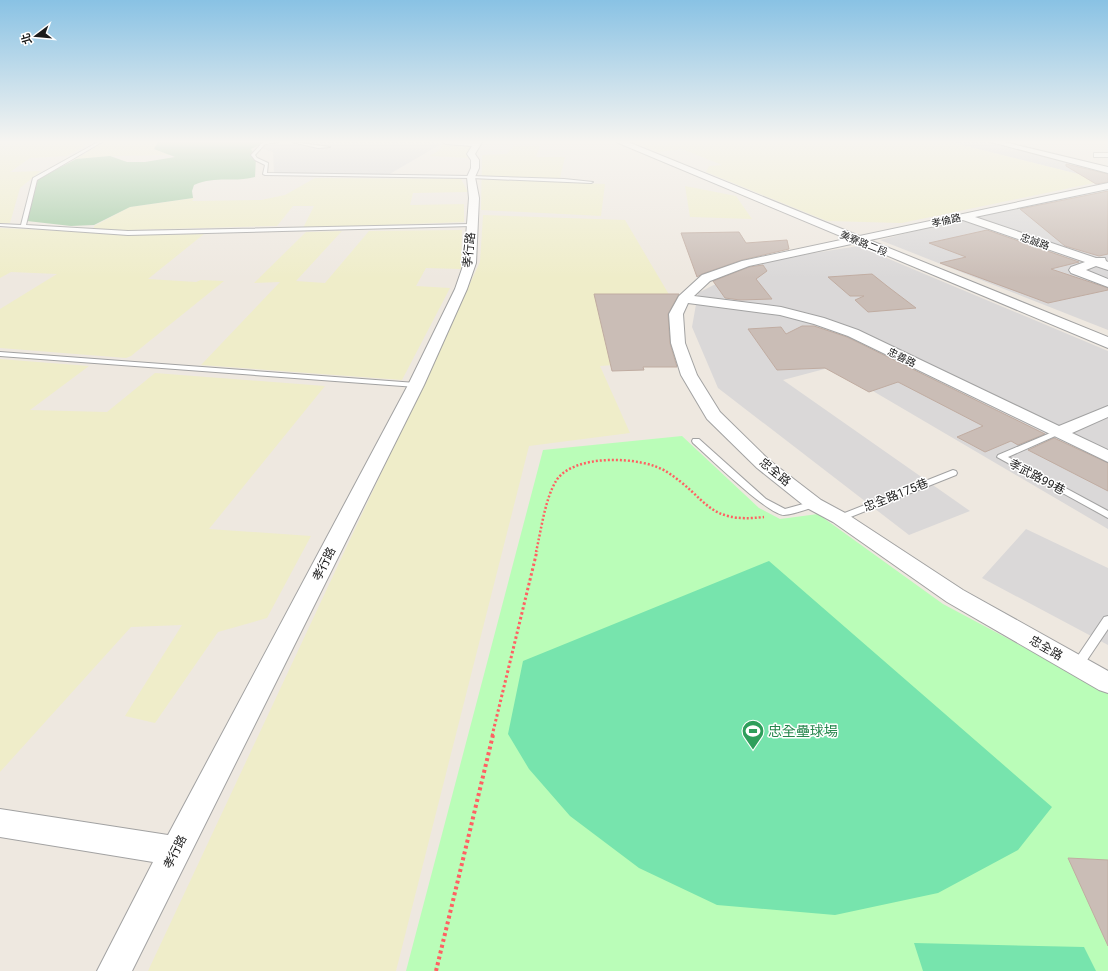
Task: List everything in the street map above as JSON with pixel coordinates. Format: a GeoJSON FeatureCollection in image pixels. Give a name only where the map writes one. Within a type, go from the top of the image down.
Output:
{"type":"FeatureCollection","features":[{"type":"Feature","properties":{"kind":"street","name":"孝行路"},"geometry":{"type":"LineString","coordinates":[[114,971],[416,386],[461,289],[470,263],[474,198],[472,187]]}},
{"type":"Feature","properties":{"kind":"street","name":"美寮路二段"},"geometry":{"type":"LineString","coordinates":[[730,187],[1108,343]]}},
{"type":"Feature","properties":{"kind":"street","name":"孝倫路"},"geometry":{"type":"LineString","coordinates":[[854,239],[1102,187]]}},
{"type":"Feature","properties":{"kind":"street","name":"忠誠路"},"geometry":{"type":"LineString","coordinates":[[962,217],[1108,266]]}},
{"type":"Feature","properties":{"kind":"street","name":"忠全路"},"geometry":{"type":"LineString","coordinates":[[854,239],[746,263],[706,278],[684,299],[676,314],[678,343],[689,375],[713,415],[763,464],[814,504],[840,518],[955,596],[1108,683]]}},
{"type":"Feature","properties":{"kind":"street"},"geometry":{"type":"LineString","coordinates":[[1108,259],[1096,261],[1075,270],[1108,283]]}},
{"type":"Feature","properties":{"kind":"street","name":"忠善路"},"geometry":{"type":"LineString","coordinates":[[684,299],[781,311],[819,321],[853,333],[1108,457]]}},
{"type":"Feature","properties":{"kind":"street"},"geometry":{"type":"LineString","coordinates":[[1058,433],[1108,411]]}},
{"type":"Feature","properties":{"kind":"street"},"geometry":{"type":"LineString","coordinates":[[0,823],[175,852]]}},
{"type":"Feature","properties":{"kind":"lane"},"geometry":{"type":"LineString","coordinates":[[22,226],[33,187]]}},
{"type":"Feature","properties":{"kind":"lane"},"geometry":{"type":"LineString","coordinates":[[0,225],[128,233],[472,225]]}},
{"type":"Feature","properties":{"kind":"lane"},"geometry":{"type":"LineString","coordinates":[[0,354],[416,386]]}},
{"type":"Feature","properties":{"kind":"lane","name":"孝武路99巷"},"geometry":{"type":"LineString","coordinates":[[1058,433],[1001,457],[1108,515]]}},
{"type":"Feature","properties":{"kind":"lane"},"geometry":{"type":"LineString","coordinates":[[696,441],[763,501],[784,512],[814,504]]}},
{"type":"Feature","properties":{"kind":"lane","name":"忠全路175巷"},"geometry":{"type":"LineString","coordinates":[[840,518],[953,473]]}},
{"type":"Feature","properties":{"kind":"lane"},"geometry":{"type":"LineString","coordinates":[[1077,666],[1108,620]]}},
{"type":"Feature","properties":{"kind":"path"},"geometry":{"type":"LineString","coordinates":[[436,971],[547,506],[551,491],[558,478],[575,467],[595,461],[628,460],[651,464],[676,477],[704,505],[723,515],[748,521],[784,512]]}},
{"type":"Feature","properties":{"kind":"shaded area"},"geometry":{"type":"Polygon","coordinates":[[[0,187],[21,187],[10,223],[0,223],[0,187]]]}},
{"type":"Feature","properties":{"kind":"shaded area"},"geometry":{"type":"Polygon","coordinates":[[[299,187],[465,187],[468,192],[413,193],[410,205],[464,204],[464,222],[303,228],[314,206],[293,206],[277,226],[126,230],[94,229],[94,226],[130,207],[195,198],[192,201],[261,200],[285,195],[299,187]]]}},
{"type":"Feature","properties":{"kind":"shaded area"},"geometry":{"type":"Polygon","coordinates":[[[481,187],[605,187],[601,216],[481,210],[481,187]]]}},
{"type":"Feature","properties":{"kind":"shaded area"},"geometry":{"type":"Polygon","coordinates":[[[685,187],[736,196],[752,219],[690,217],[685,187]]]}},
{"type":"Feature","properties":{"kind":"shaded area"},"geometry":{"type":"Polygon","coordinates":[[[744,187],[1073,187],[902,223],[827,221],[744,187]]]}},
{"type":"Feature","properties":{"kind":"shaded area"},"geometry":{"type":"Polygon","coordinates":[[[1108,187],[1108,330],[880,240],[967,218],[1108,187]]]}},
{"type":"Feature","properties":{"kind":"shaded area"},"geometry":{"type":"Polygon","coordinates":[[[483,215],[625,220],[671,298],[662,332],[668,361],[600,366],[630,433],[529,446],[396,971],[148,971],[480,262],[483,215]]]}},
{"type":"Feature","properties":{"kind":"shaded area"},"geometry":{"type":"Polygon","coordinates":[[[0,228],[142,235],[204,234],[148,279],[196,282],[201,280],[224,281],[131,356],[126,358],[0,348],[0,309],[57,274],[11,272],[0,278],[0,228]]]}},
{"type":"Feature","properties":{"kind":"shaded area"},"geometry":{"type":"Polygon","coordinates":[[[462,230],[461,269],[426,268],[416,286],[450,288],[402,380],[201,365],[280,282],[254,283],[306,232],[342,231],[296,281],[325,283],[369,231],[462,230]]]}},
{"type":"Feature","properties":{"kind":"shaded area"},"geometry":{"type":"Polygon","coordinates":[[[858,246],[1108,351],[1108,529],[832,367],[783,380],[970,511],[909,535],[718,388],[692,327],[698,293],[759,262],[858,246]]]}},
{"type":"Feature","properties":{"kind":"shaded area"},"geometry":{"type":"Polygon","coordinates":[[[0,359],[89,366],[30,410],[107,412],[155,373],[325,386],[209,529],[311,536],[267,618],[218,632],[155,723],[125,716],[182,625],[131,627],[0,772],[0,359]]]}},
{"type":"Feature","properties":{"kind":"shaded area"},"geometry":{"type":"Polygon","coordinates":[[[1026,529],[1108,568],[1108,645],[982,578],[1026,529]]]}},
{"type":"Feature","properties":{"kind":"green space"},"geometry":{"type":"Polygon","coordinates":[[[36,187],[193,187],[193,198],[130,207],[94,225],[71,226],[27,221],[36,187]]]}},
{"type":"Feature","properties":{"kind":"green space"},"geometry":{"type":"Polygon","coordinates":[[[682,436],[759,508],[780,519],[818,514],[943,604],[1108,692],[1108,971],[406,971],[543,450],[682,436]]]}},
{"type":"Feature","properties":{"kind":"green space","name":"忠全壘球場"},"geometry":{"type":"Polygon","coordinates":[[[769,561],[1052,807],[1018,850],[938,893],[835,915],[717,905],[639,868],[570,816],[529,769],[508,734],[523,661],[769,561]]]}},
{"type":"Feature","properties":{"kind":"green space"},"geometry":{"type":"Polygon","coordinates":[[[914,943],[1084,947],[1096,971],[923,971],[914,943]]]}},
{"type":"Feature","properties":{"kind":"building"},"geometry":{"type":"Polygon","coordinates":[[[1108,191],[1108,254],[1099,256],[1065,246],[1020,209],[1108,191]]]}},
{"type":"Feature","properties":{"kind":"building"},"geometry":{"type":"Polygon","coordinates":[[[987,230],[1079,262],[1051,269],[1108,288],[1108,290],[1048,303],[940,263],[966,257],[929,243],[987,230]]]}},
{"type":"Feature","properties":{"kind":"building"},"geometry":{"type":"Polygon","coordinates":[[[739,232],[746,243],[787,240],[789,249],[742,260],[697,277],[681,233],[739,232]]]}},
{"type":"Feature","properties":{"kind":"building"},"geometry":{"type":"Polygon","coordinates":[[[763,265],[767,271],[756,279],[772,299],[740,300],[725,298],[713,281],[749,267],[763,265]]]}},
{"type":"Feature","properties":{"kind":"building"},"geometry":{"type":"Polygon","coordinates":[[[872,274],[916,308],[868,312],[855,300],[864,296],[850,296],[828,277],[872,274]]]}},
{"type":"Feature","properties":{"kind":"building"},"geometry":{"type":"Polygon","coordinates":[[[594,294],[679,294],[668,314],[670,343],[677,367],[643,367],[644,370],[612,371],[594,294]]]}},
{"type":"Feature","properties":{"kind":"building"},"geometry":{"type":"Polygon","coordinates":[[[802,326],[814,326],[847,337],[1045,434],[1018,445],[1011,441],[985,452],[957,437],[983,426],[898,382],[869,392],[825,368],[777,370],[748,329],[781,327],[786,334],[802,326]]]}},
{"type":"Feature","properties":{"kind":"building"},"geometry":{"type":"Polygon","coordinates":[[[1054,438],[1108,463],[1108,491],[1028,450],[1054,438]]]}},
{"type":"Feature","properties":{"kind":"building"},"geometry":{"type":"Polygon","coordinates":[[[1068,858],[1108,860],[1108,946],[1068,858]]]}},
{"type":"Feature","properties":{"kind":"place","name":"忠全壘球場"},"geometry":{"type":"Point","coordinates":[753,750]}}]}
